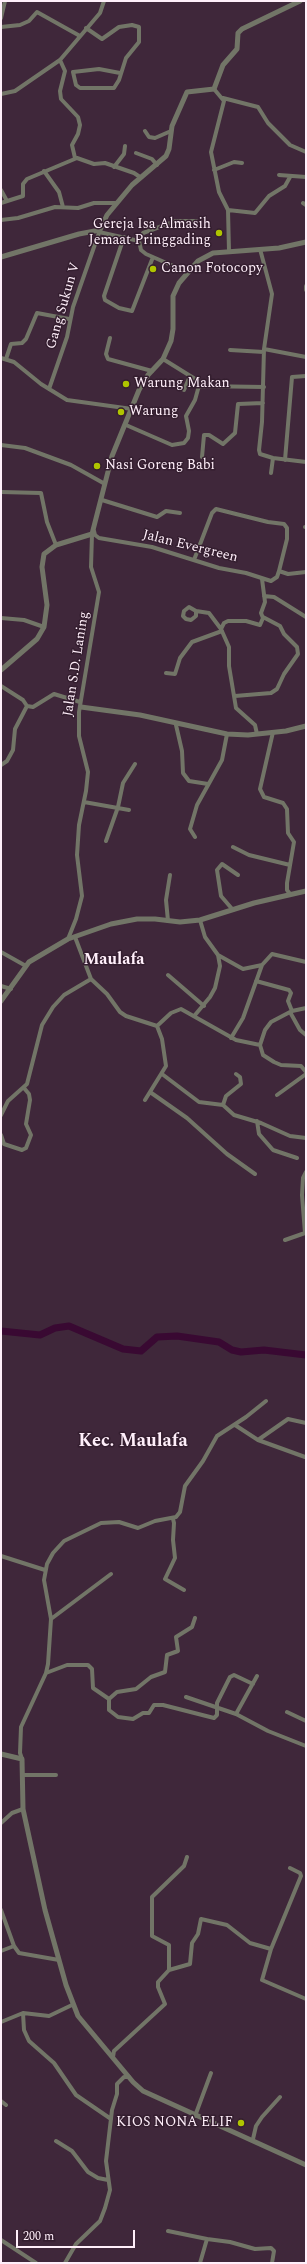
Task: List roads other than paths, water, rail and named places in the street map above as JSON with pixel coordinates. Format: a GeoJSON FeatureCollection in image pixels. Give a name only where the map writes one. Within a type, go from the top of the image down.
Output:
{"type":"FeatureCollection","features":[{"type":"Feature","properties":{"kind":"street"},"geometry":{"type":"LineString","coordinates":[[1,18],[4,1]]}},
{"type":"Feature","properties":{"kind":"street"},"geometry":{"type":"LineString","coordinates":[[1,94],[15,91],[60,60],[100,13],[104,1]]}},
{"type":"Feature","properties":{"kind":"street"},"geometry":{"type":"LineString","coordinates":[[214,89],[223,66],[237,49],[238,33],[242,29],[300,1]]}},
{"type":"Feature","properties":{"kind":"street"},"geometry":{"type":"LineString","coordinates":[[1,27],[20,25],[29,21],[37,12],[80,36]]}},
{"type":"Feature","properties":{"kind":"street"},"geometry":{"type":"LineString","coordinates":[[73,72],[76,85],[80,88],[114,88],[126,58],[139,42],[138,27],[122,26],[102,39],[86,28]]}},
{"type":"Feature","properties":{"kind":"street"},"geometry":{"type":"LineString","coordinates":[[60,60],[65,71],[60,91],[61,99],[78,118],[80,125],[78,134],[72,145],[75,158]]}},
{"type":"Feature","properties":{"kind":"street"},"geometry":{"type":"LineString","coordinates":[[65,71],[73,72],[99,69],[120,73]]}},
{"type":"Feature","properties":{"kind":"street"},"geometry":{"type":"LineString","coordinates":[[214,89],[223,98],[258,107],[268,123],[290,145],[306,152]]}},
{"type":"Feature","properties":{"kind":"street"},"geometry":{"type":"LineString","coordinates":[[99,231],[107,214],[116,203],[140,177],[157,165],[168,153],[171,131],[186,92],[214,89]]}},
{"type":"Feature","properties":{"kind":"street"},"geometry":{"type":"LineString","coordinates":[[223,98],[223,108],[212,147],[214,170],[220,192],[228,210],[229,251]]}},
{"type":"Feature","properties":{"kind":"street"},"geometry":{"type":"LineString","coordinates":[[145,131],[149,137],[155,138],[171,131]]}},
{"type":"Feature","properties":{"kind":"street"},"geometry":{"type":"LineString","coordinates":[[114,167],[121,158],[125,146]]}},
{"type":"Feature","properties":{"kind":"street"},"geometry":{"type":"LineString","coordinates":[[136,153],[152,159],[157,165]]}},
{"type":"Feature","properties":{"kind":"street"},"geometry":{"type":"LineString","coordinates":[[1,203],[23,196],[24,182],[44,171],[75,158],[94,164],[103,163],[134,173],[140,177]]}},
{"type":"Feature","properties":{"kind":"street"},"geometry":{"type":"LineString","coordinates":[[121,158],[128,159]]}},
{"type":"Feature","properties":{"kind":"street"},"geometry":{"type":"LineString","coordinates":[[214,170],[234,162],[242,163]]}},
{"type":"Feature","properties":{"kind":"street"},"geometry":{"type":"LineString","coordinates":[[44,171],[59,192],[63,207]]}},
{"type":"Feature","properties":{"kind":"street"},"geometry":{"type":"LineString","coordinates":[[279,175],[285,174],[290,177],[299,175],[306,177]]}},
{"type":"Feature","properties":{"kind":"street"},"geometry":{"type":"LineString","coordinates":[[228,210],[255,213],[269,196],[284,186],[290,177]]}},
{"type":"Feature","properties":{"kind":"street"},"geometry":{"type":"LineString","coordinates":[[1,190],[7,201]]}},
{"type":"Feature","properties":{"kind":"street"},"geometry":{"type":"LineString","coordinates":[[1,220],[18,218],[52,208],[78,208],[94,203],[116,203]]}},
{"type":"Feature","properties":{"kind":"street"},"geometry":{"type":"LineString","coordinates":[[187,272],[141,250],[139,241],[143,234],[176,220],[196,221]]}},
{"type":"Feature","properties":{"kind":"street"},"geometry":{"type":"LineString","coordinates":[[1,257],[78,234],[99,231],[139,241]]}},
{"type":"Feature","properties":{"kind":"street","name":"Gang Sukun V"},"geometry":{"type":"LineString","coordinates":[[49,389],[63,350],[69,319],[99,231]]}},
{"type":"Feature","properties":{"kind":"street"},"geometry":{"type":"LineString","coordinates":[[124,238],[104,296],[105,300],[119,308],[132,311],[153,257]]}},
{"type":"Feature","properties":{"kind":"street"},"geometry":{"type":"LineString","coordinates":[[1,670],[37,639],[44,627],[47,605],[42,559],[46,551],[56,545],[93,532],[112,456],[133,409],[142,383],[163,359],[171,341],[174,330],[173,296],[179,283],[187,272],[202,257],[212,253],[292,246],[306,242]]}},
{"type":"Feature","properties":{"kind":"street"},"geometry":{"type":"LineString","coordinates":[[260,249],[272,294],[264,351],[264,387],[259,450],[260,454],[273,458],[306,462]]}},
{"type":"Feature","properties":{"kind":"street"},"geometry":{"type":"LineString","coordinates":[[6,359],[11,344],[22,343],[26,339],[37,313],[69,319]]}},
{"type":"Feature","properties":{"kind":"street"},"geometry":{"type":"LineString","coordinates":[[110,338],[106,354],[108,359],[152,371]]}},
{"type":"Feature","properties":{"kind":"street"},"geometry":{"type":"LineString","coordinates":[[230,350],[264,351],[306,357]]}},
{"type":"Feature","properties":{"kind":"street"},"geometry":{"type":"LineString","coordinates":[[1,358],[6,359],[27,371],[49,389],[70,401],[133,409]]}},
{"type":"Feature","properties":{"kind":"street"},"geometry":{"type":"LineString","coordinates":[[163,359],[199,382],[200,386]]}},
{"type":"Feature","properties":{"kind":"street"},"geometry":{"type":"LineString","coordinates":[[184,390],[190,376]]}},
{"type":"Feature","properties":{"kind":"street"},"geometry":{"type":"LineString","coordinates":[[285,460],[292,377],[306,376]]}},
{"type":"Feature","properties":{"kind":"street"},"geometry":{"type":"LineString","coordinates":[[200,386],[264,387]]}},
{"type":"Feature","properties":{"kind":"street"},"geometry":{"type":"LineString","coordinates":[[126,425],[172,445],[184,443],[188,438],[189,431],[186,415],[200,386]]}},
{"type":"Feature","properties":{"kind":"street"},"geometry":{"type":"LineString","coordinates":[[202,457],[204,435],[209,435],[223,444],[235,433],[238,404],[263,403]]}},
{"type":"Feature","properties":{"kind":"street"},"geometry":{"type":"LineString","coordinates":[[1,445],[26,448],[71,464],[105,484]]}},
{"type":"Feature","properties":{"kind":"street"},"geometry":{"type":"LineString","coordinates":[[271,473],[273,458]]}},
{"type":"Feature","properties":{"kind":"street"},"geometry":{"type":"LineString","coordinates":[[1,492],[41,493],[47,522],[56,545]]}},
{"type":"Feature","properties":{"kind":"street"},"geometry":{"type":"LineString","coordinates":[[102,500],[157,517],[166,511],[180,513]]}},
{"type":"Feature","properties":{"kind":"street"},"geometry":{"type":"LineString","coordinates":[[194,560],[212,513],[216,509],[285,525],[288,531],[279,572],[273,581],[262,579],[265,602],[261,613],[263,617],[260,625],[246,621],[228,621],[224,623],[222,630]]}},
{"type":"Feature","properties":{"kind":"street","name":"Jalan Evergreen"},"geometry":{"type":"LineString","coordinates":[[93,532],[94,535],[99,538],[152,547],[219,568],[246,572],[262,579]]}},
{"type":"Feature","properties":{"kind":"street","name":"Jalan S.D. Laning"},"geometry":{"type":"LineString","coordinates":[[68,938],[81,902],[77,856],[79,825],[88,772],[79,736],[79,712],[99,592],[91,567],[93,532]]}},
{"type":"Feature","properties":{"kind":"street"},"geometry":{"type":"LineString","coordinates":[[279,572],[288,574],[306,572]]}},
{"type":"Feature","properties":{"kind":"street"},"geometry":{"type":"LineString","coordinates":[[264,596],[274,597],[306,617]]}},
{"type":"Feature","properties":{"kind":"street"},"geometry":{"type":"LineString","coordinates":[[196,611],[209,613],[222,630],[229,647],[229,666],[236,708],[255,725],[257,734]]}},
{"type":"Feature","properties":{"kind":"street"},"geometry":{"type":"LineString","coordinates":[[235,696],[270,692],[277,689],[284,674],[298,654],[297,647],[284,634],[280,626],[263,617]]}},
{"type":"Feature","properties":{"kind":"street"},"geometry":{"type":"LineString","coordinates":[[1,618],[24,620],[44,627]]}},
{"type":"Feature","properties":{"kind":"street"},"geometry":{"type":"LineString","coordinates":[[166,673],[175,674],[180,658],[192,642],[222,630]]}},
{"type":"Feature","properties":{"kind":"street"},"geometry":{"type":"LineString","coordinates":[[1,686],[23,700],[27,706],[33,707],[56,693],[81,705],[140,715],[176,725],[227,734],[257,734],[306,726]]}},
{"type":"Feature","properties":{"kind":"street"},"geometry":{"type":"LineString","coordinates":[[1,765],[6,761],[13,750],[15,729],[27,706]]}},
{"type":"Feature","properties":{"kind":"street"},"geometry":{"type":"LineString","coordinates":[[176,725],[182,751],[183,773],[190,781],[208,784]]}},
{"type":"Feature","properties":{"kind":"street"},"geometry":{"type":"LineString","coordinates":[[273,732],[260,789],[264,797],[283,803],[287,809],[288,832],[294,842],[287,890],[290,894]]}},
{"type":"Feature","properties":{"kind":"street"},"geometry":{"type":"LineString","coordinates":[[195,837],[191,827],[199,800],[222,760],[227,734]]}},
{"type":"Feature","properties":{"kind":"street"},"geometry":{"type":"LineString","coordinates":[[106,841],[118,807],[126,776],[135,764]]}},
{"type":"Feature","properties":{"kind":"street"},"geometry":{"type":"LineString","coordinates":[[84,802],[129,810]]}},
{"type":"Feature","properties":{"kind":"street"},"geometry":{"type":"LineString","coordinates":[[233,847],[249,855],[290,865]]}},
{"type":"Feature","properties":{"kind":"street"},"geometry":{"type":"LineString","coordinates":[[233,910],[230,904],[224,901],[221,896],[217,868],[220,864],[226,865],[238,875]]}},
{"type":"Feature","properties":{"kind":"street"},"geometry":{"type":"LineString","coordinates":[[168,921],[166,900],[170,875]]}},
{"type":"Feature","properties":{"kind":"street"},"geometry":{"type":"LineString","coordinates":[[1,1001],[26,966],[33,959],[68,938],[127,921],[149,918],[180,922],[200,920],[290,894],[306,891]]}},
{"type":"Feature","properties":{"kind":"street"},"geometry":{"type":"LineString","coordinates":[[200,920],[205,937],[218,955],[243,969],[262,965]]}},
{"type":"Feature","properties":{"kind":"street"},"geometry":{"type":"LineString","coordinates":[[75,937],[91,979],[107,994],[122,1014],[157,1026]]}},
{"type":"Feature","properties":{"kind":"street"},"geometry":{"type":"LineString","coordinates":[[1,952],[26,966]]}},
{"type":"Feature","properties":{"kind":"street"},"geometry":{"type":"LineString","coordinates":[[231,1038],[243,1018],[262,965],[272,954],[306,962]]}},
{"type":"Feature","properties":{"kind":"street"},"geometry":{"type":"LineString","coordinates":[[195,1015],[204,1006],[216,983],[220,966],[218,955]]}},
{"type":"Feature","properties":{"kind":"street"},"geometry":{"type":"LineString","coordinates":[[168,975],[204,1006]]}},
{"type":"Feature","properties":{"kind":"street"},"geometry":{"type":"LineString","coordinates":[[1,1115],[8,1100],[24,1088],[30,1078],[39,1034],[48,1014],[64,995],[91,979]]}},
{"type":"Feature","properties":{"kind":"street"},"geometry":{"type":"LineString","coordinates":[[256,981],[289,990],[291,994],[288,1001],[291,1012],[300,1030],[306,1035]]}},
{"type":"Feature","properties":{"kind":"street"},"geometry":{"type":"LineString","coordinates":[[1,986],[10,989]]}},
{"type":"Feature","properties":{"kind":"street"},"geometry":{"type":"LineString","coordinates":[[277,1095],[306,1073],[300,1066],[281,1065],[267,1058],[261,1052],[260,1045],[265,1030],[271,1022],[291,1012],[306,1008]]}},
{"type":"Feature","properties":{"kind":"street"},"geometry":{"type":"LineString","coordinates":[[157,1026],[171,1013],[179,1009],[195,1015],[231,1038],[246,1044],[260,1045]]}},
{"type":"Feature","properties":{"kind":"street"},"geometry":{"type":"LineString","coordinates":[[145,1100],[162,1074],[166,1061],[162,1039],[157,1026]]}},
{"type":"Feature","properties":{"kind":"street"},"geometry":{"type":"LineString","coordinates":[[162,1074],[199,1102],[223,1105],[234,1115],[257,1121],[290,1136],[306,1138]]}},
{"type":"Feature","properties":{"kind":"street"},"geometry":{"type":"LineString","coordinates":[[223,1105],[226,1096],[241,1084],[240,1077],[236,1074]]}},
{"type":"Feature","properties":{"kind":"street"},"geometry":{"type":"LineString","coordinates":[[1,1135],[4,1144],[22,1150],[26,1148],[31,1135],[26,1124],[30,1100],[24,1088]]}},
{"type":"Feature","properties":{"kind":"street"},"geometry":{"type":"LineString","coordinates":[[150,1092],[187,1118],[227,1154],[255,1174]]}},
{"type":"Feature","properties":{"kind":"street"},"geometry":{"type":"LineString","coordinates":[[257,1121],[260,1136],[273,1150],[297,1158]]}},
{"type":"Feature","properties":{"kind":"street"},"geometry":{"type":"LineString","coordinates":[[285,1240],[305,1233],[302,1195],[303,1178],[306,1172]]}},
{"type":"Feature","properties":{"kind":"street"},"geometry":{"type":"LineString","coordinates":[[266,1401],[214,1440],[203,1462],[185,1486],[180,1512],[173,1519],[155,1521],[138,1528],[115,1521],[91,1527],[62,1543],[50,1558],[45,1570],[44,1587],[51,1619],[46,1673],[21,1727],[20,1752],[22,1759],[23,1809],[45,1910],[72,2005],[85,2024],[129,2077],[149,2094],[195,2116],[253,2139],[306,2165]]}},
{"type":"Feature","properties":{"kind":"street"},"geometry":{"type":"LineString","coordinates":[[258,1440],[288,1419],[306,1423]]}},
{"type":"Feature","properties":{"kind":"street"},"geometry":{"type":"LineString","coordinates":[[235,1425],[258,1440],[305,1457]]}},
{"type":"Feature","properties":{"kind":"street"},"geometry":{"type":"LineString","coordinates":[[173,1519],[175,1558],[165,1579],[184,1590]]}},
{"type":"Feature","properties":{"kind":"street"},"geometry":{"type":"LineString","coordinates":[[1,1556],[45,1570]]}},
{"type":"Feature","properties":{"kind":"street"},"geometry":{"type":"LineString","coordinates":[[51,1619],[111,1574]]}},
{"type":"Feature","properties":{"kind":"street"},"geometry":{"type":"LineString","coordinates":[[195,1618],[192,1627],[176,1637],[178,1651],[167,1655],[166,1672],[151,1677],[139,1688],[119,1691],[109,1699],[108,1707],[113,1714],[132,1719],[142,1713],[149,1713],[154,1706],[163,1705],[214,1718],[217,1715],[218,1699],[232,1675],[252,1684]]}},
{"type":"Feature","properties":{"kind":"street"},"geometry":{"type":"LineString","coordinates":[[46,1673],[67,1665],[88,1665],[92,1669],[93,1688],[109,1699]]}},
{"type":"Feature","properties":{"kind":"street"},"geometry":{"type":"LineString","coordinates":[[236,1714],[257,1676]]}},
{"type":"Feature","properties":{"kind":"street"},"geometry":{"type":"LineString","coordinates":[[186,1697],[217,1706],[268,1731],[306,1746]]}},
{"type":"Feature","properties":{"kind":"street"},"geometry":{"type":"LineString","coordinates":[[287,1712],[306,1721]]}},
{"type":"Feature","properties":{"kind":"street"},"geometry":{"type":"LineString","coordinates":[[1,1754],[22,1759]]}},
{"type":"Feature","properties":{"kind":"street"},"geometry":{"type":"LineString","coordinates":[[22,1775],[56,1774]]}},
{"type":"Feature","properties":{"kind":"street"},"geometry":{"type":"LineString","coordinates":[[1,1823],[12,1813],[23,1809]]}},
{"type":"Feature","properties":{"kind":"street"},"geometry":{"type":"LineString","coordinates":[[169,1970],[169,1945],[154,1939],[152,1936],[152,1897],[184,1866],[187,1857]]}},
{"type":"Feature","properties":{"kind":"street"},"geometry":{"type":"LineString","coordinates":[[290,1868],[301,1876],[271,1949],[261,1979],[306,1999]]}},
{"type":"Feature","properties":{"kind":"street"},"geometry":{"type":"LineString","coordinates":[[1,1910],[14,1946],[20,1954],[59,1960]]}},
{"type":"Feature","properties":{"kind":"street"},"geometry":{"type":"LineString","coordinates":[[113,2057],[114,2051],[164,2005],[165,2001],[158,1984],[169,1970],[190,1964],[192,1943],[198,1934],[200,1919],[227,1925],[250,1943],[271,1949]]}},
{"type":"Feature","properties":{"kind":"street"},"geometry":{"type":"LineString","coordinates":[[1,1951],[14,1946]]}},
{"type":"Feature","properties":{"kind":"street"},"geometry":{"type":"LineString","coordinates":[[1,2022],[23,2013],[49,2016],[72,2005]]}},
{"type":"Feature","properties":{"kind":"street"},"geometry":{"type":"LineString","coordinates":[[23,2013],[24,2030],[29,2041],[54,2063],[76,2095],[111,2119]]}},
{"type":"Feature","properties":{"kind":"street"},"geometry":{"type":"LineString","coordinates":[[195,2116],[211,2073]]}},
{"type":"Feature","properties":{"kind":"street"},"geometry":{"type":"LineString","coordinates":[[65,2263],[76,2244],[100,2221],[109,2194],[106,2161],[111,2119],[117,2094],[117,2084],[124,2077],[129,2077]]}},
{"type":"Feature","properties":{"kind":"street"},"geometry":{"type":"LineString","coordinates":[[253,2139],[256,2126],[262,2117],[280,2098]]}},
{"type":"Feature","properties":{"kind":"street"},"geometry":{"type":"LineString","coordinates":[[1,2101],[6,2105]]}},
{"type":"Feature","properties":{"kind":"street"},"geometry":{"type":"LineString","coordinates":[[56,2141],[72,2151],[88,2172],[108,2180]]}},
{"type":"Feature","properties":{"kind":"street"},"geometry":{"type":"LineString","coordinates":[[168,2231],[230,2242],[255,2249],[271,2248],[274,2252],[272,2263]]}},
{"type":"Feature","properties":{"kind":"street"},"geometry":{"type":"LineString","coordinates":[[200,2263],[207,2239]]}},
{"type":"Feature","properties":{"kind":"street"},"geometry":{"type":"LineString","coordinates":[[1,2240],[36,2263]]}},
{"type":"Feature","properties":{"kind":"waterway"},"geometry":{"type":"LineString","coordinates":[[1,1331],[40,1335],[55,1328],[69,1326],[123,1349],[141,1351],[157,1337],[177,1336],[219,1342],[232,1350],[241,1352],[264,1350],[306,1355]]}},
{"type":"Feature","properties":{"kind":"place","name":"Gereja Isa Almasih Jemaat Pringgading"},"geometry":{"type":"Point","coordinates":[219,233]}},
{"type":"Feature","properties":{"kind":"place","name":"Canon Fotocopy"},"geometry":{"type":"Point","coordinates":[153,269]}},
{"type":"Feature","properties":{"kind":"place","name":"Warung Makan"},"geometry":{"type":"Point","coordinates":[126,384]}},
{"type":"Feature","properties":{"kind":"place","name":"Warung"},"geometry":{"type":"Point","coordinates":[121,412]}},
{"type":"Feature","properties":{"kind":"place","name":"Nasi Goreng Babi"},"geometry":{"type":"Point","coordinates":[97,466]}},
{"type":"Feature","properties":{"kind":"place","name":"KIOS NONA ELIF"},"geometry":{"type":"Point","coordinates":[241,2123]}},
{"type":"Feature","properties":{"kind":"district","name":"Maulafa"},"geometry":{"type":"Point","coordinates":[114,961]}},
{"type":"Feature","properties":{"kind":"district","name":"Kec. Maulafa"},"geometry":{"type":"Point","coordinates":[133,1442]}}]}
